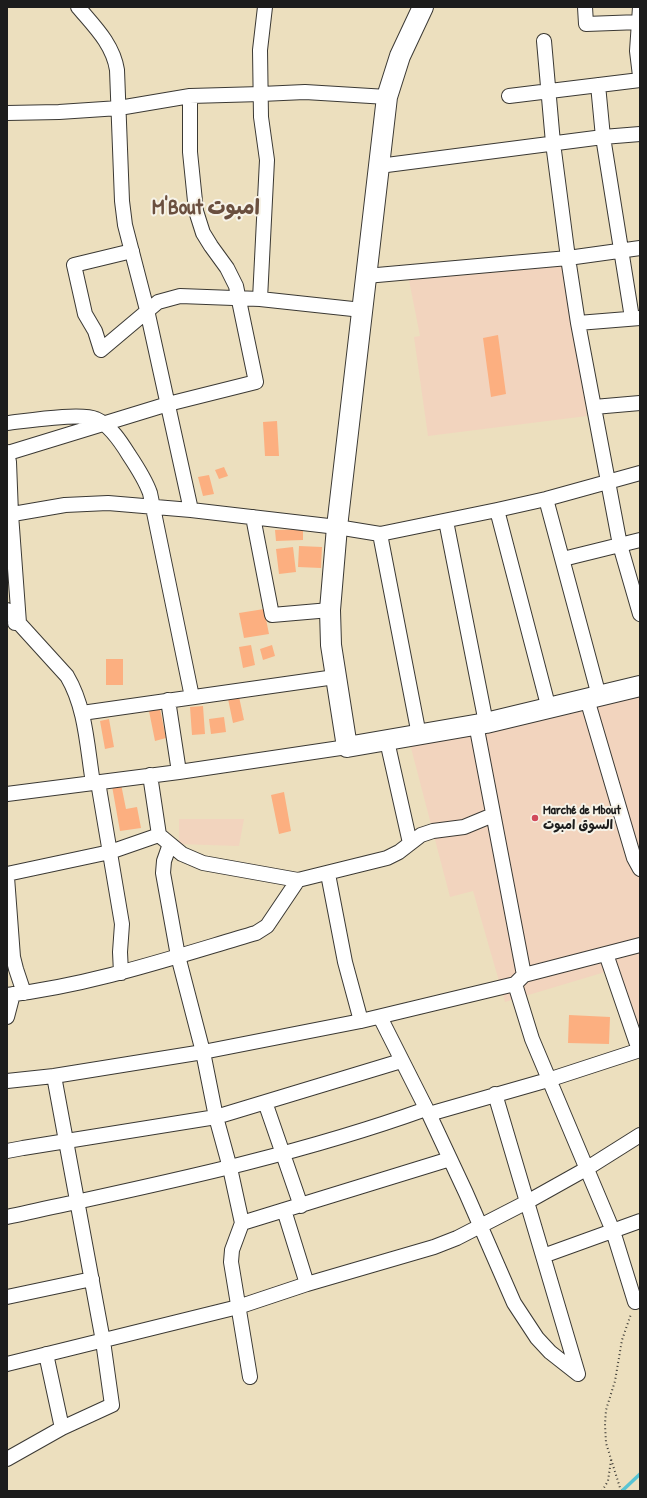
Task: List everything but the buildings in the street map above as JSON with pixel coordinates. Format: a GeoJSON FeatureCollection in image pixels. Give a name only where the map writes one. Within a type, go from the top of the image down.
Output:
{"type":"FeatureCollection","features":[{"type":"Feature","properties":{"kind":"main road"},"geometry":{"type":"LineString","coordinates":[[423,7],[400,56],[387,97],[337,527],[330,610],[331,645],[335,677],[348,747],[481,723],[548,709],[640,686]]}},
{"type":"Feature","properties":{"kind":"street"},"geometry":{"type":"LineString","coordinates":[[78,7],[106,42],[115,59],[119,108],[122,201],[125,225],[147,310],[191,510]]}},
{"type":"Feature","properties":{"kind":"street"},"geometry":{"type":"LineString","coordinates":[[260,299],[267,160],[261,117],[260,44],[265,7]]}},
{"type":"Feature","properties":{"kind":"street"},"geometry":{"type":"LineString","coordinates":[[585,7],[586,24],[639,22]]}},
{"type":"Feature","properties":{"kind":"street"},"geometry":{"type":"LineString","coordinates":[[640,7],[637,51],[640,76]]}},
{"type":"Feature","properties":{"kind":"street"},"geometry":{"type":"LineString","coordinates":[[544,42],[553,144],[578,323],[620,545],[640,614]]}},
{"type":"Feature","properties":{"kind":"street"},"geometry":{"type":"LineString","coordinates":[[509,96],[640,80]]}},
{"type":"Feature","properties":{"kind":"street"},"geometry":{"type":"LineString","coordinates":[[578,323],[636,318],[621,250],[603,137],[598,85]]}},
{"type":"Feature","properties":{"kind":"street"},"geometry":{"type":"LineString","coordinates":[[7,112],[59,112],[119,108],[190,96],[318,92],[387,97]]}},
{"type":"Feature","properties":{"kind":"street"},"geometry":{"type":"LineString","coordinates":[[13,623],[9,514],[10,462],[7,452],[168,404],[256,382],[236,286],[232,276],[203,233],[197,217],[190,152],[190,96]]}},
{"type":"Feature","properties":{"kind":"street"},"geometry":{"type":"LineString","coordinates":[[379,166],[603,137],[640,134]]}},
{"type":"Feature","properties":{"kind":"street"},"geometry":{"type":"LineString","coordinates":[[366,276],[568,258],[640,248]]}},
{"type":"Feature","properties":{"kind":"street"},"geometry":{"type":"LineString","coordinates":[[132,251],[74,266],[83,305],[95,331],[101,350],[158,302],[180,296],[260,299],[362,310]]}},
{"type":"Feature","properties":{"kind":"street"},"geometry":{"type":"LineString","coordinates":[[594,407],[640,403]]}},
{"type":"Feature","properties":{"kind":"street"},"geometry":{"type":"LineString","coordinates":[[7,423],[79,416],[95,418],[104,424],[118,438],[146,482],[153,508],[192,697]]}},
{"type":"Feature","properties":{"kind":"street"},"geometry":{"type":"LineString","coordinates":[[9,514],[45,508],[108,503],[253,517],[337,527],[380,534],[546,499],[640,473]]}},
{"type":"Feature","properties":{"kind":"street"},"geometry":{"type":"LineString","coordinates":[[546,499],[563,559],[593,697],[634,858],[640,869]]}},
{"type":"Feature","properties":{"kind":"street"},"geometry":{"type":"LineString","coordinates":[[498,510],[548,709]]}},
{"type":"Feature","properties":{"kind":"street"},"geometry":{"type":"LineString","coordinates":[[253,517],[272,615],[330,610]]}},
{"type":"Feature","properties":{"kind":"street"},"geometry":{"type":"LineString","coordinates":[[446,520],[481,723],[520,980],[532,1039],[613,1231],[638,1301]]}},
{"type":"Feature","properties":{"kind":"street"},"geometry":{"type":"LineString","coordinates":[[380,534],[419,735]]}},
{"type":"Feature","properties":{"kind":"street"},"geometry":{"type":"LineString","coordinates":[[563,559],[640,540]]}},
{"type":"Feature","properties":{"kind":"street"},"geometry":{"type":"LineString","coordinates":[[7,610],[13,623],[67,676],[78,697],[110,852],[122,924],[120,952],[121,973]]}},
{"type":"Feature","properties":{"kind":"street"},"geometry":{"type":"LineString","coordinates":[[82,712],[335,677]]}},
{"type":"Feature","properties":{"kind":"street"},"geometry":{"type":"LineString","coordinates":[[168,700],[179,772]]}},
{"type":"Feature","properties":{"kind":"street"},"geometry":{"type":"LineString","coordinates":[[387,741],[410,843]]}},
{"type":"Feature","properties":{"kind":"street"},"geometry":{"type":"LineString","coordinates":[[7,794],[150,774],[179,772],[348,747]]}},
{"type":"Feature","properties":{"kind":"street"},"geometry":{"type":"LineString","coordinates":[[150,774],[164,840],[163,873],[178,956],[203,1052],[216,1117],[230,1168],[242,1223],[232,1250],[231,1262],[250,1377]]}},
{"type":"Feature","properties":{"kind":"street"},"geometry":{"type":"LineString","coordinates":[[164,840],[182,854],[203,863],[298,880],[328,874],[387,858],[399,852],[421,835],[433,831],[464,827],[494,815]]}},
{"type":"Feature","properties":{"kind":"street"},"geometry":{"type":"LineString","coordinates":[[7,1017],[14,994],[16,969],[13,957],[7,875],[164,840]]}},
{"type":"Feature","properties":{"kind":"street"},"geometry":{"type":"LineString","coordinates":[[328,874],[345,962],[362,1021]]}},
{"type":"Feature","properties":{"kind":"street"},"geometry":{"type":"LineString","coordinates":[[14,994],[121,973],[256,933],[267,926],[298,880]]}},
{"type":"Feature","properties":{"kind":"street"},"geometry":{"type":"LineString","coordinates":[[8,1076],[54,1076],[203,1052],[362,1021],[520,980],[640,945]]}},
{"type":"Feature","properties":{"kind":"street"},"geometry":{"type":"LineString","coordinates":[[7,1217],[230,1168],[427,1112],[548,1080],[640,1050],[606,954]]}},
{"type":"Feature","properties":{"kind":"street"},"geometry":{"type":"LineString","coordinates":[[380,1017],[450,1159],[514,1303],[537,1338],[550,1352],[578,1374],[496,1094]]}},
{"type":"Feature","properties":{"kind":"street"},"geometry":{"type":"LineString","coordinates":[[7,1151],[216,1117],[401,1061]]}},
{"type":"Feature","properties":{"kind":"street"},"geometry":{"type":"LineString","coordinates":[[7,1459],[62,1428],[112,1405],[103,1341],[54,1076]]}},
{"type":"Feature","properties":{"kind":"street"},"geometry":{"type":"LineString","coordinates":[[265,1102],[301,1206]]}},
{"type":"Feature","properties":{"kind":"street"},"geometry":{"type":"LineString","coordinates":[[7,1364],[238,1306],[434,1247],[452,1240],[527,1202],[586,1169],[640,1135]]}},
{"type":"Feature","properties":{"kind":"street"},"geometry":{"type":"LineString","coordinates":[[242,1223],[450,1159]]}},
{"type":"Feature","properties":{"kind":"street"},"geometry":{"type":"LineString","coordinates":[[284,1210],[307,1284]]}},
{"type":"Feature","properties":{"kind":"street"},"geometry":{"type":"LineString","coordinates":[[543,1256],[640,1221]]}},
{"type":"Feature","properties":{"kind":"street"},"geometry":{"type":"LineString","coordinates":[[7,1298],[92,1279]]}},
{"type":"Feature","properties":{"kind":"street"},"geometry":{"type":"LineString","coordinates":[[46,1354],[62,1428]]}},
{"type":"Feature","properties":{"kind":"path"},"geometry":{"type":"LineString","coordinates":[[621,1491],[606,1443],[606,1410],[615,1381],[622,1340],[638,1301]]}},
{"type":"Feature","properties":{"kind":"path"},"geometry":{"type":"LineString","coordinates":[[602,1491],[608,1481],[611,1458]]}},
{"type":"Feature","properties":{"kind":"shaded area"},"geometry":{"type":"Polygon","coordinates":[[[564,266],[587,416],[428,436],[414,337],[420,336],[409,280],[564,266]]]}},
{"type":"Feature","properties":{"kind":"shaded area","name":"Marché de Mbout السوق امبوت"},"geometry":{"type":"Polygon","coordinates":[[[640,691],[640,1040],[615,969],[505,1002],[473,891],[450,897],[410,744],[640,691]]]}},
{"type":"Feature","properties":{"kind":"shaded area"},"geometry":{"type":"Polygon","coordinates":[[[179,819],[244,819],[239,846],[179,844],[179,819]]]}},
{"type":"Feature","properties":{"kind":"waterway"},"geometry":{"type":"LineString","coordinates":[[622,1491],[640,1474]]}},
{"type":"Feature","properties":{"kind":"place","name":"Marché de Mbout السوق امبوت"},"geometry":{"type":"Point","coordinates":[535,818]}},
{"type":"Feature","properties":{"kind":"district","name":"M'Bout امبوت"},"geometry":{"type":"Point","coordinates":[206,208]}}]}
